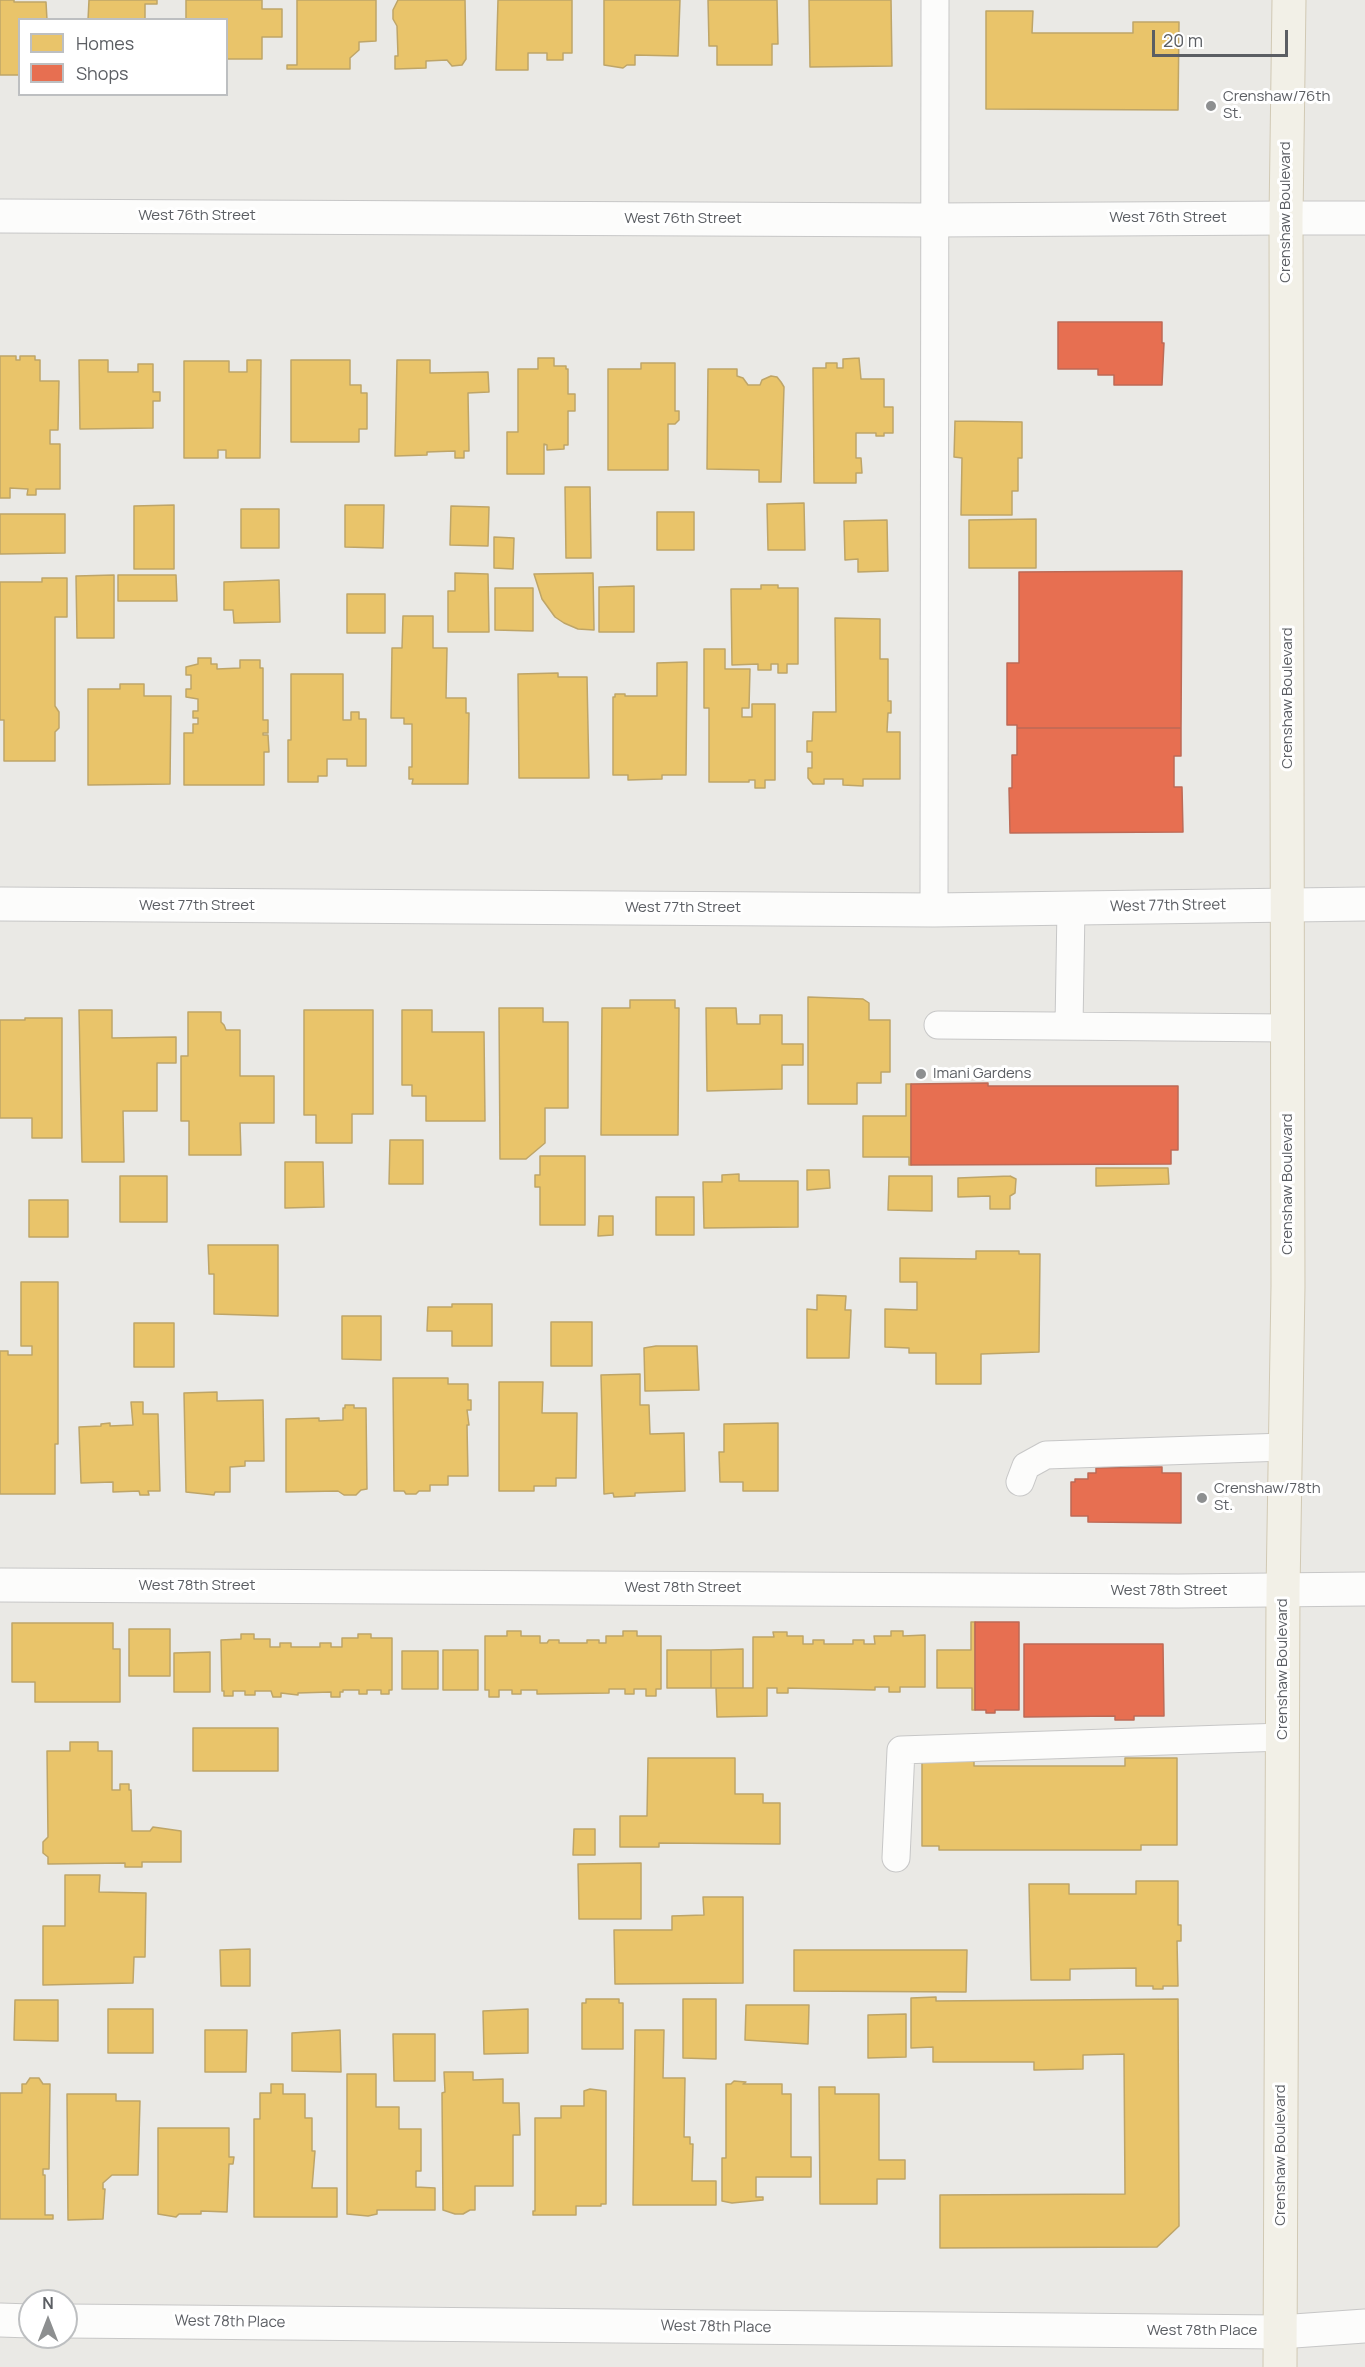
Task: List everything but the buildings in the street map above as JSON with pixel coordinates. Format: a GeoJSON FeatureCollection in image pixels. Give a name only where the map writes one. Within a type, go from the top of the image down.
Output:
{"type":"FeatureCollection","features":[{"type":"Feature","properties":{"kind":"main road","name":"Crenshaw Boulevard"},"geometry":{"type":"LineString","coordinates":[[1280,2367],[1283,1591],[1288,1286],[1286,218],[1289,0]]}},
{"type":"Feature","properties":{"kind":"street","name":"West 76th Street"},"geometry":{"type":"LineString","coordinates":[[0,216],[934,220],[1365,218]]}},
{"type":"Feature","properties":{"kind":"street","name":"West 77th Street"},"geometry":{"type":"LineString","coordinates":[[0,904],[934,910],[1365,904]]}},
{"type":"Feature","properties":{"kind":"street","name":"West 78th Street"},"geometry":{"type":"LineString","coordinates":[[0,1585],[1283,1591],[1365,1589]]}},
{"type":"Feature","properties":{"kind":"street"},"geometry":{"type":"LineString","coordinates":[[0,2320],[18,2320]]}},
{"type":"Feature","properties":{"kind":"street","name":"West 78th Place"},"geometry":{"type":"LineString","coordinates":[[78,2321],[1280,2331],[1365,2326]]}},
{"type":"Feature","properties":{"kind":"lane"},"geometry":{"type":"LineString","coordinates":[[934,910],[935,0]]}},
{"type":"Feature","properties":{"kind":"lane"},"geometry":{"type":"LineString","coordinates":[[1069,1026],[1071,908]]}},
{"type":"Feature","properties":{"kind":"lane"},"geometry":{"type":"LineString","coordinates":[[938,1025],[1287,1028]]}},
{"type":"Feature","properties":{"kind":"lane"},"geometry":{"type":"LineString","coordinates":[[1020,1482],[1026,1466],[1046,1455],[1285,1447]]}},
{"type":"Feature","properties":{"kind":"lane"},"geometry":{"type":"LineString","coordinates":[[896,1858],[901,1750],[1283,1737]]}},
{"type":"Feature","properties":{"kind":"place","name":"Crenshaw/76th St."},"geometry":{"type":"Point","coordinates":[1211,106]}},
{"type":"Feature","properties":{"kind":"place","name":"Imani Gardens"},"geometry":{"type":"Point","coordinates":[921,1074]}},
{"type":"Feature","properties":{"kind":"place","name":"Crenshaw/78th St."},"geometry":{"type":"Point","coordinates":[1202,1498]}}]}
